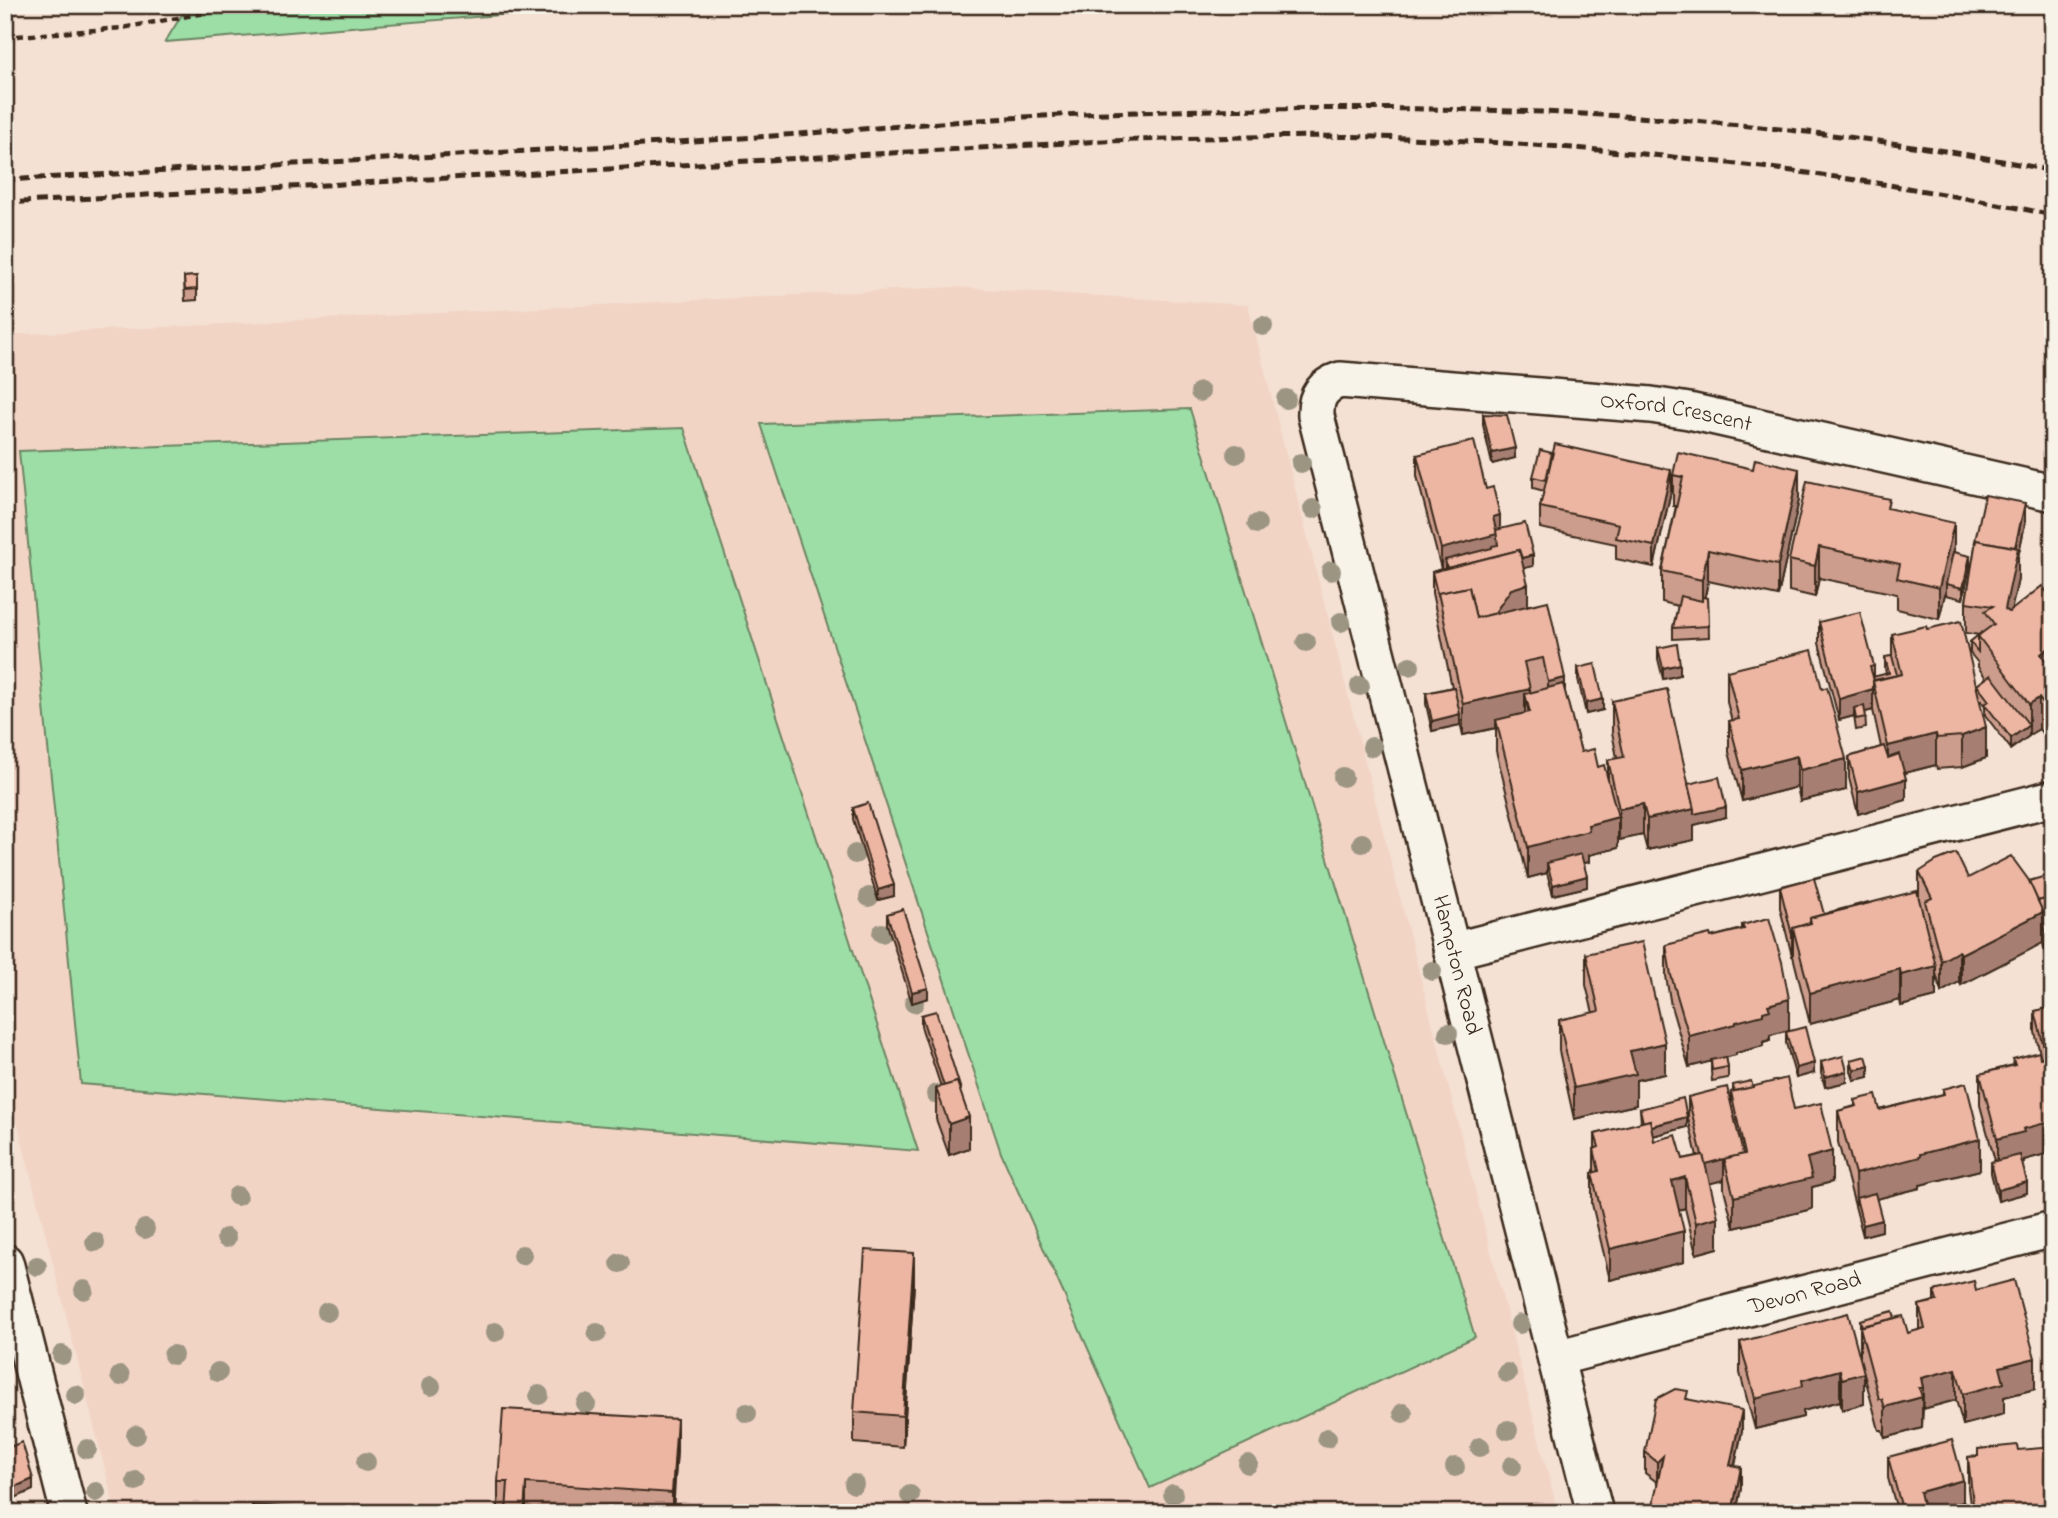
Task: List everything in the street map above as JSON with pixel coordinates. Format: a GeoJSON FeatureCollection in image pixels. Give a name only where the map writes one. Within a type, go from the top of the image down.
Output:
{"type":"FeatureCollection","features":[{"type":"Feature","properties":{"kind":"street","name":"Oxford Crescent"},"geometry":{"type":"LineString","coordinates":[[1316,416],[1315,404],[1321,392],[1329,384],[1340,380],[1618,401],[1689,411],[2053,493]]}},
{"type":"Feature","properties":{"kind":"street","name":"Hampton Road"},"geometry":{"type":"LineString","coordinates":[[1316,416],[1595,1513]]}},
{"type":"Feature","properties":{"kind":"street"},"geometry":{"type":"LineString","coordinates":[[1452,951],[2053,798]]}},
{"type":"Feature","properties":{"kind":"street","name":"Devon Road"},"geometry":{"type":"LineString","coordinates":[[1556,1358],[2053,1230]]}},
{"type":"Feature","properties":{"kind":"street"},"geometry":{"type":"LineString","coordinates":[[6,1272],[69,1513]]}},
{"type":"Feature","properties":{"kind":"path"},"geometry":{"type":"LineString","coordinates":[[216,11],[220,5]]}},
{"type":"Feature","properties":{"kind":"path"},"geometry":{"type":"LineString","coordinates":[[5,37],[122,28],[216,11],[278,5]]}},
{"type":"Feature","properties":{"kind":"shaded area"},"geometry":{"type":"Polygon","coordinates":[[[954,287],[1248,305],[1558,1513],[116,1513],[5,1074],[5,335],[954,287]]]}},
{"type":"Feature","properties":{"kind":"green space"},"geometry":{"type":"Polygon","coordinates":[[[188,5],[624,5],[165,42],[188,5]]]}},
{"type":"Feature","properties":{"kind":"green space"},"geometry":{"type":"Polygon","coordinates":[[[1190,409],[1475,1337],[1150,1488],[1001,1153],[761,424],[1190,409]]]}},
{"type":"Feature","properties":{"kind":"green space"},"geometry":{"type":"Polygon","coordinates":[[[684,428],[918,1151],[81,1084],[19,451],[684,428]]]}},
{"type":"Feature","properties":{"kind":"building"},"geometry":{"type":"Polygon","coordinates":[[[197,276],[197,289],[185,290],[184,277],[197,276]]]}},
{"type":"Feature","properties":{"kind":"building"},"geometry":{"type":"Polygon","coordinates":[[[1483,414],[1507,415],[1515,448],[1492,453],[1483,414]]]}},
{"type":"Feature","properties":{"kind":"building"},"geometry":{"type":"Polygon","coordinates":[[[1474,441],[1486,489],[1493,487],[1500,515],[1493,517],[1497,534],[1441,549],[1417,455],[1474,441]]]}},
{"type":"Feature","properties":{"kind":"building"},"geometry":{"type":"Polygon","coordinates":[[[1555,444],[1671,470],[1654,546],[1616,538],[1619,524],[1540,507],[1555,444]]]}},
{"type":"Feature","properties":{"kind":"building"},"geometry":{"type":"Polygon","coordinates":[[[1540,450],[1552,453],[1546,480],[1533,477],[1540,450]]]}},
{"type":"Feature","properties":{"kind":"building"},"geometry":{"type":"Polygon","coordinates":[[[1678,452],[1753,469],[1755,459],[1799,469],[1778,565],[1708,550],[1702,580],[1662,571],[1683,477],[1673,475],[1678,452]]]}},
{"type":"Feature","properties":{"kind":"building"},"geometry":{"type":"Polygon","coordinates":[[[1807,481],[1889,499],[1887,508],[1954,523],[1939,588],[1897,578],[1900,564],[1819,547],[1815,566],[1789,560],[1807,481]]]}},
{"type":"Feature","properties":{"kind":"building"},"geometry":{"type":"Polygon","coordinates":[[[1985,495],[2025,503],[2015,547],[1975,541],[1985,495]]]}},
{"type":"Feature","properties":{"kind":"building"},"geometry":{"type":"Polygon","coordinates":[[[1525,523],[1533,555],[1522,558],[1519,550],[1447,568],[1445,560],[1498,545],[1496,530],[1525,523]]]}},
{"type":"Feature","properties":{"kind":"building"},"geometry":{"type":"Polygon","coordinates":[[[1976,540],[2018,548],[2005,609],[2009,612],[2042,586],[2053,600],[2053,645],[2041,654],[2053,672],[2053,711],[2049,712],[2039,698],[2029,704],[1978,636],[1994,624],[1985,611],[1993,606],[1966,602],[1976,540]]]}},
{"type":"Feature","properties":{"kind":"building"},"geometry":{"type":"Polygon","coordinates":[[[1519,550],[1528,584],[1511,589],[1497,613],[1476,618],[1469,587],[1438,593],[1438,597],[1432,572],[1519,550]]]}},
{"type":"Feature","properties":{"kind":"building"},"geometry":{"type":"Polygon","coordinates":[[[1953,552],[1970,556],[1963,588],[1946,584],[1953,552]]]}},
{"type":"Feature","properties":{"kind":"building"},"geometry":{"type":"Polygon","coordinates":[[[1469,587],[1476,618],[1548,601],[1565,678],[1548,682],[1543,658],[1524,662],[1530,689],[1463,704],[1438,593],[1469,587]]]}},
{"type":"Feature","properties":{"kind":"building"},"geometry":{"type":"Polygon","coordinates":[[[1680,596],[1702,601],[1702,597],[1708,598],[1709,626],[1673,628],[1680,596]]]}},
{"type":"Feature","properties":{"kind":"building"},"geometry":{"type":"Polygon","coordinates":[[[1860,612],[1874,666],[1870,667],[1874,680],[1873,689],[1839,699],[1819,622],[1860,612]]]}},
{"type":"Feature","properties":{"kind":"building"},"geometry":{"type":"Polygon","coordinates":[[[1961,621],[1986,727],[1962,736],[1937,738],[1936,734],[1888,746],[1873,681],[1902,674],[1892,634],[1961,621]]]}},
{"type":"Feature","properties":{"kind":"building"},"geometry":{"type":"Polygon","coordinates":[[[1982,632],[1978,636],[1978,652],[1970,642],[1982,632]]]}},
{"type":"Feature","properties":{"kind":"building"},"geometry":{"type":"Polygon","coordinates":[[[1677,644],[1680,664],[1663,668],[1658,648],[1677,644]]]}},
{"type":"Feature","properties":{"kind":"building"},"geometry":{"type":"Polygon","coordinates":[[[1812,650],[1822,689],[1827,687],[1846,759],[1800,770],[1797,756],[1742,770],[1729,721],[1739,719],[1727,671],[1812,650]]]}},
{"type":"Feature","properties":{"kind":"building"},"geometry":{"type":"Polygon","coordinates":[[[1892,656],[1897,675],[1874,680],[1873,677],[1889,673],[1885,657],[1892,656]]]}},
{"type":"Feature","properties":{"kind":"building"},"geometry":{"type":"Polygon","coordinates":[[[1595,664],[1603,699],[1586,703],[1578,668],[1595,664]]]}},
{"type":"Feature","properties":{"kind":"building"},"geometry":{"type":"Polygon","coordinates":[[[1991,675],[2029,725],[2011,738],[1985,704],[1989,701],[1977,685],[1991,675]]]}},
{"type":"Feature","properties":{"kind":"building"},"geometry":{"type":"Polygon","coordinates":[[[1563,684],[1581,752],[1594,749],[1598,767],[1604,765],[1618,817],[1588,825],[1589,831],[1528,847],[1496,720],[1530,712],[1525,694],[1563,684]]]}},
{"type":"Feature","properties":{"kind":"building"},"geometry":{"type":"Polygon","coordinates":[[[1454,687],[1460,714],[1432,721],[1426,693],[1454,687]]]}},
{"type":"Feature","properties":{"kind":"building"},"geometry":{"type":"Polygon","coordinates":[[[1667,689],[1694,809],[1647,819],[1643,804],[1619,809],[1608,760],[1624,757],[1612,701],[1667,689]]]}},
{"type":"Feature","properties":{"kind":"building"},"geometry":{"type":"Polygon","coordinates":[[[1864,706],[1866,717],[1856,719],[1854,708],[1864,706]]]}},
{"type":"Feature","properties":{"kind":"building"},"geometry":{"type":"Polygon","coordinates":[[[1884,746],[1888,758],[1899,754],[1906,779],[1858,792],[1849,757],[1884,746]]]}},
{"type":"Feature","properties":{"kind":"building"},"geometry":{"type":"Polygon","coordinates":[[[1719,777],[1726,807],[1694,814],[1688,784],[1719,777]]]}},
{"type":"Feature","properties":{"kind":"building"},"geometry":{"type":"Polygon","coordinates":[[[868,803],[894,885],[878,890],[853,808],[868,803]]]}},
{"type":"Feature","properties":{"kind":"building"},"geometry":{"type":"Polygon","coordinates":[[[1956,853],[1968,878],[2011,856],[2030,882],[2043,912],[1961,954],[1959,951],[1941,961],[1925,901],[1932,898],[1919,872],[1956,853]]]}},
{"type":"Feature","properties":{"kind":"building"},"geometry":{"type":"Polygon","coordinates":[[[1581,854],[1587,876],[1553,885],[1547,863],[1581,854]]]}},
{"type":"Feature","properties":{"kind":"building"},"geometry":{"type":"Polygon","coordinates":[[[2053,874],[2053,897],[2038,901],[2029,881],[2053,874]]]}},
{"type":"Feature","properties":{"kind":"building"},"geometry":{"type":"Polygon","coordinates":[[[1814,878],[1824,914],[1810,918],[1810,923],[1793,928],[1792,935],[1780,887],[1814,878]]]}},
{"type":"Feature","properties":{"kind":"building"},"geometry":{"type":"Polygon","coordinates":[[[1917,891],[1936,966],[1901,975],[1900,969],[1810,993],[1793,928],[1811,923],[1810,918],[1917,891]]]}},
{"type":"Feature","properties":{"kind":"building"},"geometry":{"type":"Polygon","coordinates":[[[2053,897],[2053,959],[2038,901],[2053,897]]]}},
{"type":"Feature","properties":{"kind":"building"},"geometry":{"type":"Polygon","coordinates":[[[1869,903],[1830,913],[1830,912],[1869,903]]]}},
{"type":"Feature","properties":{"kind":"building"},"geometry":{"type":"Polygon","coordinates":[[[903,909],[928,988],[912,992],[887,914],[903,909]]]}},
{"type":"Feature","properties":{"kind":"building"},"geometry":{"type":"Polygon","coordinates":[[[1769,918],[1789,999],[1768,1005],[1770,1010],[1763,1012],[1763,1015],[1689,1036],[1671,975],[1666,945],[1744,929],[1742,925],[1769,918]]]}},
{"type":"Feature","properties":{"kind":"building"},"geometry":{"type":"Polygon","coordinates":[[[1642,942],[1665,1043],[1630,1051],[1636,1074],[1574,1088],[1559,1020],[1599,1011],[1586,954],[1642,942]]]}},
{"type":"Feature","properties":{"kind":"building"},"geometry":{"type":"Polygon","coordinates":[[[2053,1007],[2053,1044],[2044,1047],[2035,1011],[2053,1007]]]}},
{"type":"Feature","properties":{"kind":"building"},"geometry":{"type":"Polygon","coordinates":[[[936,1011],[960,1091],[957,1082],[944,1086],[921,1015],[936,1011]]]}},
{"type":"Feature","properties":{"kind":"building"},"geometry":{"type":"Polygon","coordinates":[[[1805,1027],[1814,1063],[1796,1068],[1786,1032],[1805,1027]]]}},
{"type":"Feature","properties":{"kind":"building"},"geometry":{"type":"Polygon","coordinates":[[[2039,1052],[2040,1058],[2053,1055],[2053,1121],[1997,1139],[1980,1074],[2015,1065],[2013,1059],[2039,1052]]]}},
{"type":"Feature","properties":{"kind":"building"},"geometry":{"type":"Polygon","coordinates":[[[1843,1056],[1847,1071],[1825,1077],[1821,1062],[1843,1056]]]}},
{"type":"Feature","properties":{"kind":"building"},"geometry":{"type":"Polygon","coordinates":[[[1866,1056],[1869,1066],[1854,1070],[1851,1060],[1866,1056]]]}},
{"type":"Feature","properties":{"kind":"building"},"geometry":{"type":"Polygon","coordinates":[[[1726,1057],[1728,1067],[1712,1070],[1711,1060],[1726,1057]]]}},
{"type":"Feature","properties":{"kind":"building"},"geometry":{"type":"Polygon","coordinates":[[[1787,1078],[1794,1109],[1821,1103],[1832,1151],[1807,1158],[1812,1178],[1734,1197],[1724,1158],[1745,1154],[1731,1092],[1787,1078]]]}},
{"type":"Feature","properties":{"kind":"building"},"geometry":{"type":"Polygon","coordinates":[[[1751,1081],[1753,1087],[1734,1091],[1733,1085],[1751,1081]]]}},
{"type":"Feature","properties":{"kind":"building"},"geometry":{"type":"Polygon","coordinates":[[[957,1082],[969,1117],[949,1124],[936,1088],[957,1082]]]}},
{"type":"Feature","properties":{"kind":"building"},"geometry":{"type":"Polygon","coordinates":[[[1966,1083],[1980,1139],[1855,1174],[1838,1111],[1857,1106],[1855,1100],[1876,1095],[1880,1110],[1944,1094],[1943,1089],[1966,1083]]]}},
{"type":"Feature","properties":{"kind":"building"},"geometry":{"type":"Polygon","coordinates":[[[1727,1087],[1743,1154],[1705,1164],[1688,1097],[1727,1087]]]}},
{"type":"Feature","properties":{"kind":"building"},"geometry":{"type":"Polygon","coordinates":[[[1683,1098],[1687,1117],[1651,1126],[1650,1120],[1643,1122],[1640,1109],[1683,1098]]]}},
{"type":"Feature","properties":{"kind":"building"},"geometry":{"type":"Polygon","coordinates":[[[1650,1120],[1654,1141],[1676,1135],[1683,1159],[1703,1155],[1718,1217],[1696,1223],[1685,1177],[1672,1181],[1684,1231],[1610,1249],[1592,1173],[1599,1171],[1594,1149],[1599,1147],[1595,1134],[1650,1120]]]}},
{"type":"Feature","properties":{"kind":"building"},"geometry":{"type":"Polygon","coordinates":[[[2020,1155],[2027,1182],[1998,1190],[1991,1162],[2020,1155]]]}},
{"type":"Feature","properties":{"kind":"building"},"geometry":{"type":"Polygon","coordinates":[[[1875,1193],[1882,1220],[1863,1225],[1856,1198],[1875,1193]]]}},
{"type":"Feature","properties":{"kind":"building"},"geometry":{"type":"Polygon","coordinates":[[[865,1250],[914,1253],[903,1416],[854,1412],[865,1250]]]}},
{"type":"Feature","properties":{"kind":"building"},"geometry":{"type":"Polygon","coordinates":[[[2014,1280],[2035,1358],[2000,1367],[2004,1383],[1963,1394],[1956,1369],[1921,1378],[1923,1388],[1919,1388],[1922,1397],[1885,1407],[1882,1399],[1879,1399],[1860,1327],[1903,1316],[1908,1333],[1925,1328],[1919,1305],[1937,1301],[1934,1291],[1974,1281],[1976,1290],[2014,1280]]]}},
{"type":"Feature","properties":{"kind":"building"},"geometry":{"type":"Polygon","coordinates":[[[1893,1311],[1895,1318],[1862,1326],[1860,1320],[1893,1311]]]}},
{"type":"Feature","properties":{"kind":"building"},"geometry":{"type":"Polygon","coordinates":[[[1848,1313],[1864,1373],[1842,1379],[1840,1370],[1802,1380],[1803,1386],[1755,1398],[1740,1342],[1848,1313]]]}},
{"type":"Feature","properties":{"kind":"building"},"geometry":{"type":"Polygon","coordinates":[[[1675,1389],[1688,1391],[1686,1399],[1742,1410],[1730,1465],[1741,1467],[1732,1513],[1675,1513],[1657,1509],[1658,1506],[1653,1505],[1663,1456],[1657,1462],[1645,1452],[1656,1399],[1675,1389]]]}},
{"type":"Feature","properties":{"kind":"building"},"geometry":{"type":"Polygon","coordinates":[[[503,1409],[677,1419],[672,1493],[526,1483],[524,1513],[506,1513],[508,1482],[498,1482],[503,1409]]]}},
{"type":"Feature","properties":{"kind":"building"},"geometry":{"type":"Polygon","coordinates":[[[1952,1440],[1963,1480],[1920,1492],[1925,1513],[1903,1513],[1888,1457],[1952,1440]]]}},
{"type":"Feature","properties":{"kind":"building"},"geometry":{"type":"Polygon","coordinates":[[[22,1442],[33,1479],[8,1490],[5,1484],[5,1449],[22,1442]]]}},
{"type":"Feature","properties":{"kind":"building"},"geometry":{"type":"Polygon","coordinates":[[[2017,1445],[2018,1450],[2053,1447],[2053,1513],[1974,1513],[1968,1457],[1978,1456],[1978,1449],[2017,1445]]]}},
{"type":"Feature","properties":{"kind":"building"},"geometry":{"type":"Polygon","coordinates":[[[5,1484],[16,1509],[6,1513],[5,1513],[5,1484]]]}},
{"type":"Feature","properties":{"kind":"building"},"geometry":{"type":"Polygon","coordinates":[[[252,1505],[372,1513],[252,1513],[252,1505]]]}},
{"type":"Feature","properties":{"kind":"railway"},"geometry":{"type":"LineString","coordinates":[[5,180],[663,143],[1063,115],[1345,108],[1582,114],[1701,122],[1819,133],[2053,171]]}},
{"type":"Feature","properties":{"kind":"railway"},"geometry":{"type":"LineString","coordinates":[[5,203],[1104,141],[1331,136],[1488,142],[1731,163],[1893,186],[2053,215]]}}]}
